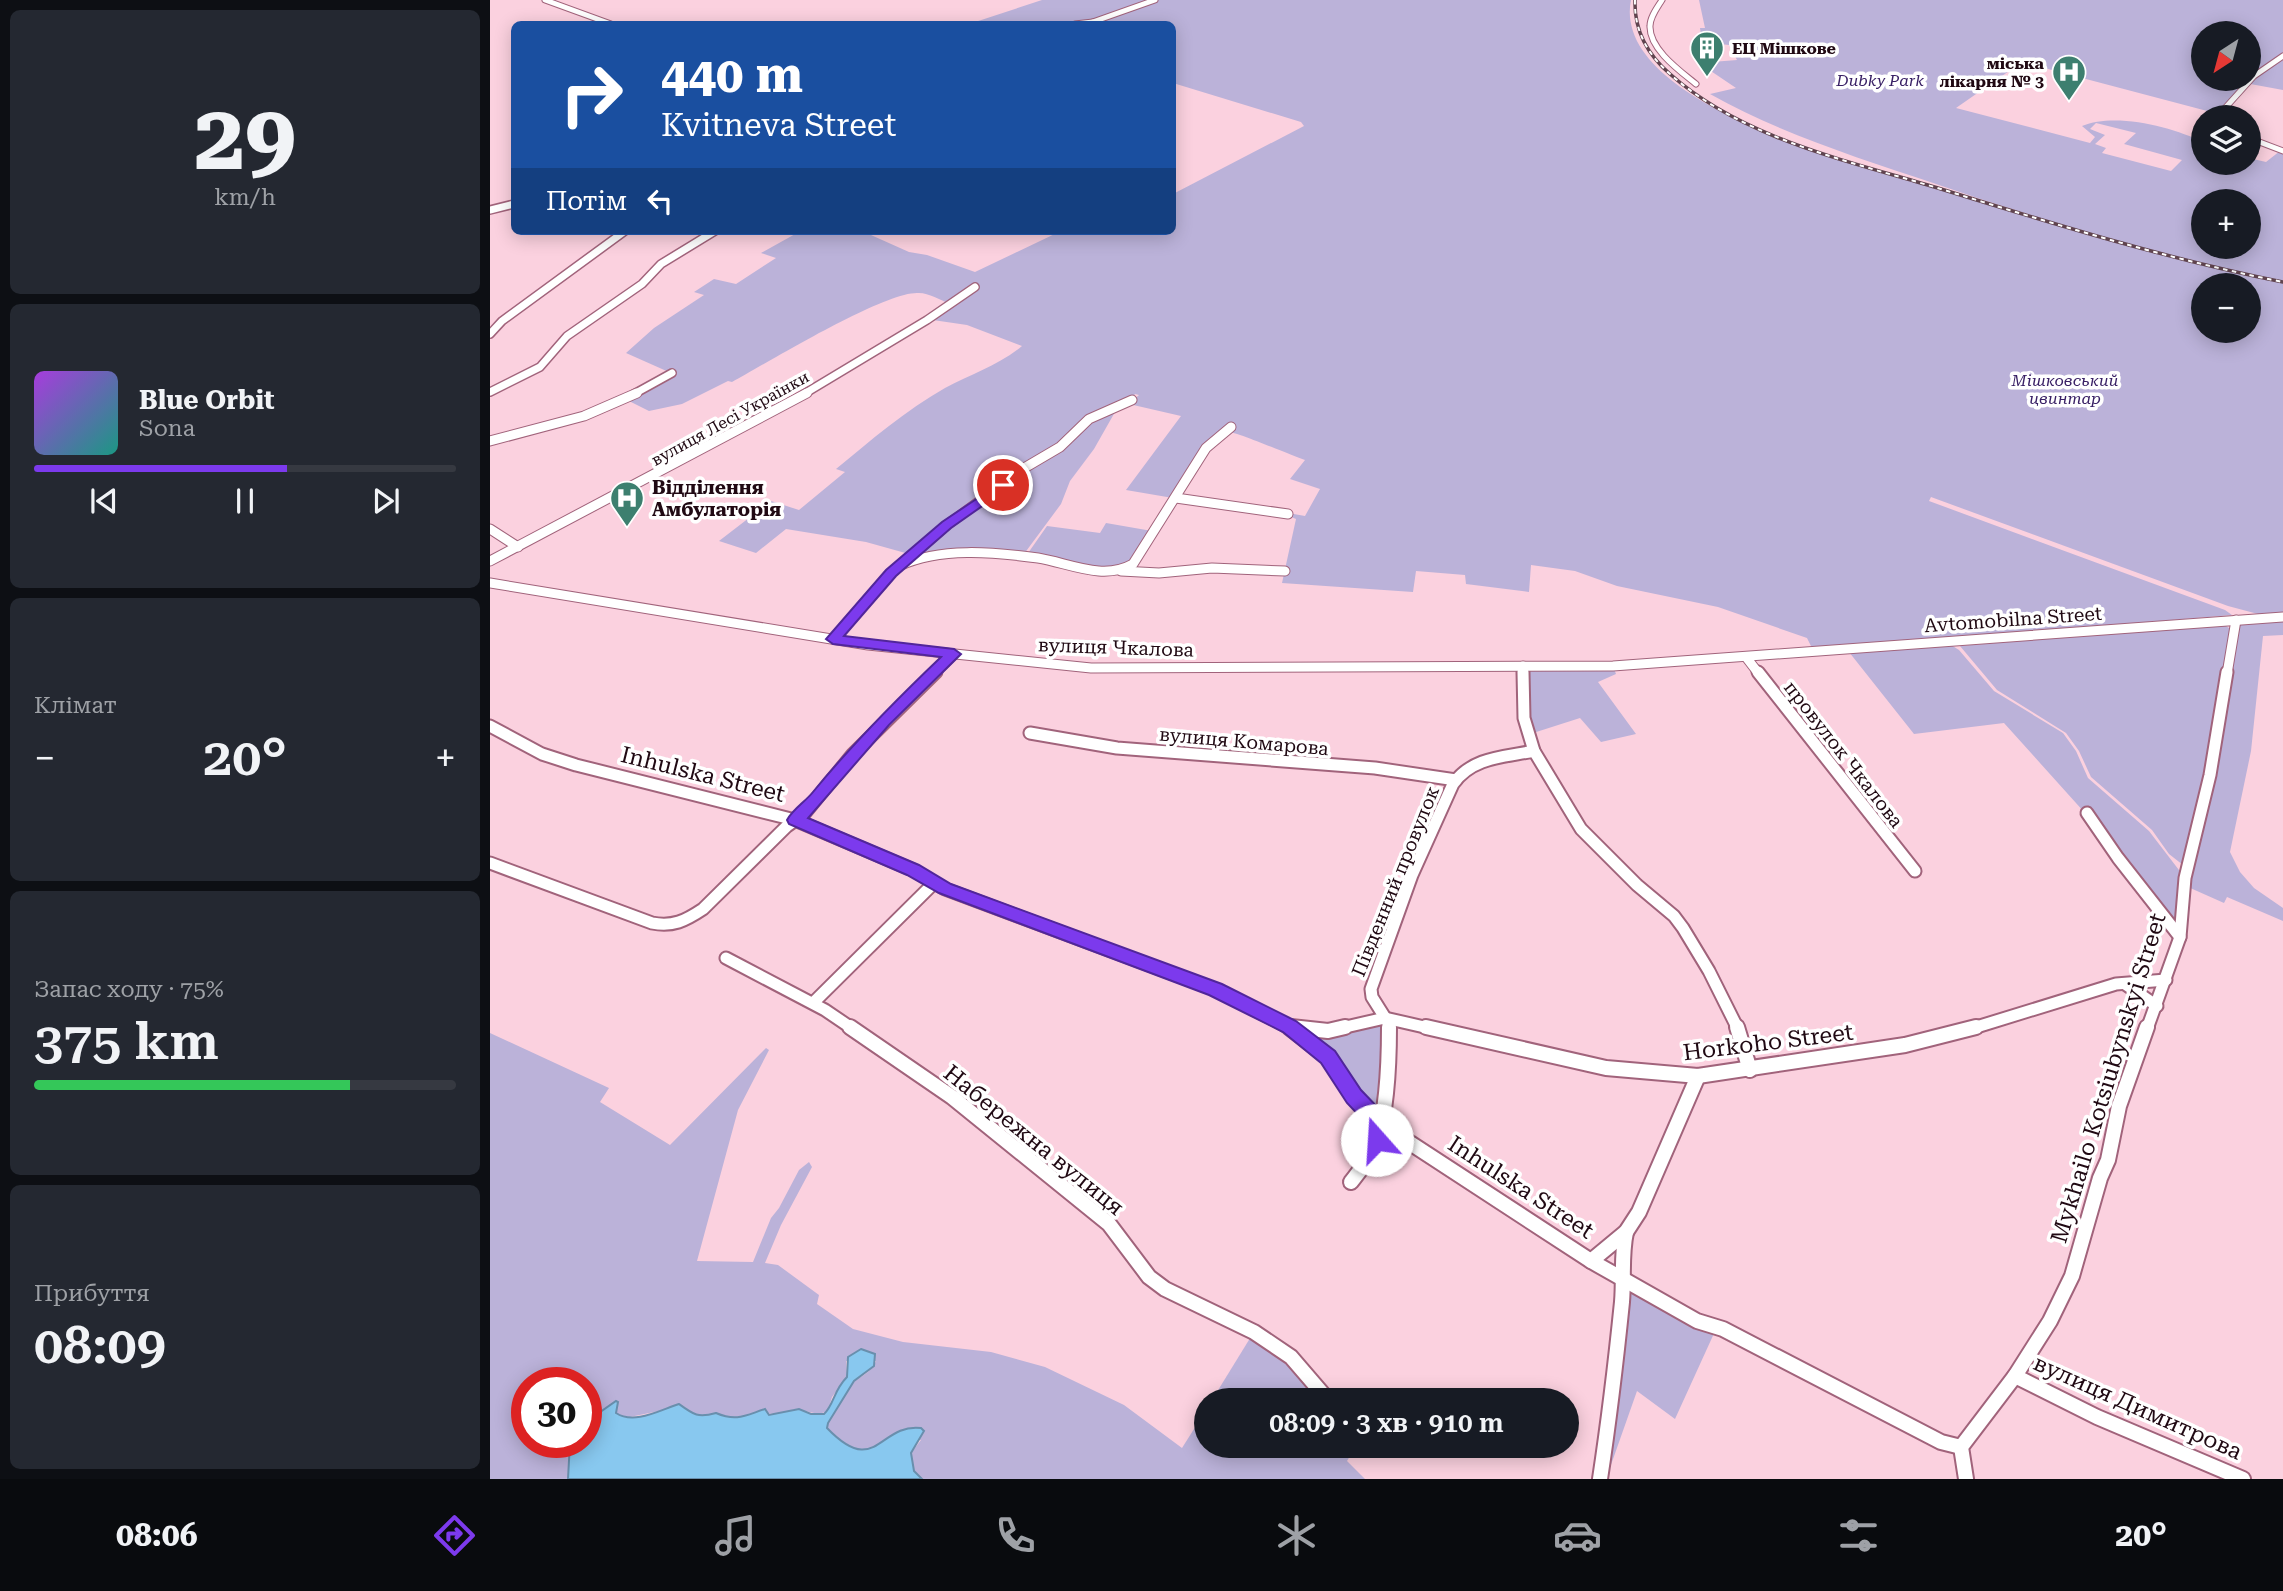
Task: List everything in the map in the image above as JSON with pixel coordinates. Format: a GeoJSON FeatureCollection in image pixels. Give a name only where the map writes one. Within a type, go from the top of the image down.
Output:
{"type":"FeatureCollection","features":[{"type":"Feature","properties":{"kind":"street"},"geometry":{"type":"LineString","coordinates":[[545,0],[603,21]]}},
{"type":"Feature","properties":{"kind":"street"},"geometry":{"type":"LineString","coordinates":[[1096,21],[1156,0]]}},
{"type":"Feature","properties":{"kind":"street"},"geometry":{"type":"LineString","coordinates":[[1662,0],[1650,26],[1651,32],[1669,61],[1696,84]]}},
{"type":"Feature","properties":{"kind":"street"},"geometry":{"type":"LineString","coordinates":[[2228,105],[2254,76],[2283,56]]}},
{"type":"Feature","properties":{"kind":"street"},"geometry":{"type":"LineString","coordinates":[[2261,143],[2283,151]]}},
{"type":"Feature","properties":{"kind":"street"},"geometry":{"type":"LineString","coordinates":[[490,210],[511,205]]}},
{"type":"Feature","properties":{"kind":"street"},"geometry":{"type":"LineString","coordinates":[[490,334],[502,321],[620,235]]}},
{"type":"Feature","properties":{"kind":"street"},"geometry":{"type":"LineString","coordinates":[[490,392],[538,368],[567,336],[642,284],[661,264],[708,235]]}},
{"type":"Feature","properties":{"kind":"street","name":"вулиця Лесі Українки"},"geometry":{"type":"LineString","coordinates":[[490,561],[791,402],[951,305],[975,287]]}},
{"type":"Feature","properties":{"kind":"street"},"geometry":{"type":"LineString","coordinates":[[490,441],[584,416],[624,400],[672,373]]}},
{"type":"Feature","properties":{"kind":"street"},"geometry":{"type":"LineString","coordinates":[[833,639],[900,566],[947,525],[1026,467],[1060,447],[1082,425],[1132,400]]}},
{"type":"Feature","properties":{"kind":"street"},"geometry":{"type":"LineString","coordinates":[[1121,571],[1133,565],[1206,448],[1231,427]]}},
{"type":"Feature","properties":{"kind":"street"},"geometry":{"type":"LineString","coordinates":[[1176,498],[1288,514]]}},
{"type":"Feature","properties":{"kind":"street"},"geometry":{"type":"LineString","coordinates":[[490,529],[518,547]]}},
{"type":"Feature","properties":{"kind":"street"},"geometry":{"type":"LineString","coordinates":[[900,566],[921,556],[951,553],[1052,560],[1074,567],[1159,573],[1212,568],[1285,570]]}},
{"type":"Feature","properties":{"kind":"street","name":"вулиця Чкалова"},"geometry":{"type":"LineString","coordinates":[[490,583],[833,639],[1091,668],[1613,666],[1746,657]]}},
{"type":"Feature","properties":{"kind":"street","name":"Avtomobilna Street"},"geometry":{"type":"LineString","coordinates":[[1746,657],[2283,617]]}},
{"type":"Feature","properties":{"kind":"street","name":"Mykhailo Kotsiubynskyi Street"},"geometry":{"type":"LineString","coordinates":[[1961,1447],[2015,1376],[2050,1321],[2072,1276],[2100,1178],[2108,1160],[2119,1106],[2180,937],[2185,877],[2244,618]]}},
{"type":"Feature","properties":{"kind":"street"},"geometry":{"type":"LineString","coordinates":[[490,863],[661,926],[688,919],[713,900],[804,814],[884,721],[954,654]]}},
{"type":"Feature","properties":{"kind":"street","name":"провулок Чкалова"},"geometry":{"type":"LineString","coordinates":[[1746,657],[1915,871]]}},
{"type":"Feature","properties":{"kind":"street"},"geometry":{"type":"LineString","coordinates":[[1523,666],[1524,718],[1534,751],[1572,815],[1598,849],[1667,909],[1683,928],[1709,971],[1740,1034],[1750,1070]]}},
{"type":"Feature","properties":{"kind":"street","name":"Inhulska Street"},"geometry":{"type":"LineString","coordinates":[[490,726],[541,754],[576,765],[795,820],[913,870],[933,884],[1216,990],[1289,1027],[1328,1057],[1354,1096],[1378,1122],[1591,1261],[1698,1321],[1723,1329],[1886,1416],[1941,1442],[1961,1447]]}},
{"type":"Feature","properties":{"kind":"street","name":"вулиця Комарова"},"geometry":{"type":"LineString","coordinates":[[1030,733],[1117,748],[1375,768],[1456,780]]}},
{"type":"Feature","properties":{"kind":"street","name":"Південний провулок"},"geometry":{"type":"LineString","coordinates":[[1352,1026],[1368,1015],[1374,976],[1456,780],[1461,773],[1473,766],[1534,751]]}},
{"type":"Feature","properties":{"kind":"street"},"geometry":{"type":"LineString","coordinates":[[2087,813],[2118,858],[2180,937]]}},
{"type":"Feature","properties":{"kind":"street"},"geometry":{"type":"LineString","coordinates":[[813,1003],[933,884]]}},
{"type":"Feature","properties":{"kind":"street","name":"Набережна вулиця"},"geometry":{"type":"LineString","coordinates":[[726,958],[813,1003],[952,1097],[1109,1224],[1149,1277],[1165,1289],[1254,1332],[1291,1357],[1318,1388]]}},
{"type":"Feature","properties":{"kind":"street","name":"Horkoho Street"},"geometry":{"type":"LineString","coordinates":[[1289,1027],[1328,1031],[1385,1018],[1606,1068],[1698,1076],[1905,1045],[1954,1034],[2125,984],[2166,980]]}},
{"type":"Feature","properties":{"kind":"street"},"geometry":{"type":"LineString","coordinates":[[2125,984],[2157,1006]]}},
{"type":"Feature","properties":{"kind":"street","name":"Південний провулок"},"geometry":{"type":"LineString","coordinates":[[1351,1182],[1368,1159],[1377,1140],[1389,1065],[1390,1033],[1385,1018],[1372,997]]}},
{"type":"Feature","properties":{"kind":"street"},"geometry":{"type":"LineString","coordinates":[[1591,1261],[1626,1232],[1639,1212],[1698,1076]]}},
{"type":"Feature","properties":{"kind":"street"},"geometry":{"type":"LineString","coordinates":[[1600,1479],[1608,1442],[1624,1279],[1621,1263],[1626,1232]]}},
{"type":"Feature","properties":{"kind":"street","name":"вулиця Димитрова"},"geometry":{"type":"LineString","coordinates":[[2015,1376],[2097,1417],[2243,1479]]}},
{"type":"Feature","properties":{"kind":"street"},"geometry":{"type":"LineString","coordinates":[[1961,1447],[1966,1479]]}},
{"type":"Feature","properties":{"kind":"green space"},"geometry":{"type":"Polygon","coordinates":[[[1042,0],[1153,0],[1090,21],[978,21],[1042,0]]]}},
{"type":"Feature","properties":{"kind":"green space","name":"Мішковський цвинтар"},"geometry":{"type":"Polygon","coordinates":[[[1157,0],[1631,0],[1636,39],[1663,74],[1707,104],[1762,131],[1878,172],[2084,233],[2239,273],[2191,273],[2191,343],[2261,343],[2261,278],[2283,283],[2283,614],[2258,614],[2228,606],[1931,497],[1929,501],[2225,610],[2232,615],[1813,650],[1807,638],[1718,607],[1617,586],[1575,571],[1531,565],[1529,592],[1466,584],[1465,575],[1416,571],[1413,592],[1282,583],[1296,519],[1287,515],[1305,516],[1320,489],[1290,479],[1305,460],[1250,438],[1224,431],[1173,498],[1126,490],[1181,416],[1129,404],[1139,395],[1135,394],[1131,400],[1101,413],[909,554],[866,542],[786,529],[756,553],[719,541],[771,501],[799,510],[845,472],[836,469],[902,416],[945,388],[994,364],[1022,346],[967,325],[926,319],[950,304],[923,293],[903,295],[881,303],[732,382],[728,381],[682,404],[649,411],[627,400],[671,373],[626,353],[654,328],[704,295],[694,292],[714,279],[736,284],[776,258],[761,253],[793,235],[871,235],[909,252],[927,255],[975,272],[1053,235],[1176,235],[1176,192],[1304,126],[1301,122],[1176,84],[1176,21],[1098,21],[1157,0]]]}},
{"type":"Feature","properties":{"kind":"green space","name":"Dubky Park"},"geometry":{"type":"Polygon","coordinates":[[[1699,0],[2283,0],[2283,90],[2261,86],[2261,21],[2191,21],[2191,91],[2237,91],[2224,105],[2191,107],[2022,62],[1956,108],[2090,143],[2095,137],[2082,126],[2095,122],[2127,121],[2176,131],[2191,136],[2191,175],[2261,175],[2261,161],[2266,162],[2280,151],[2283,152],[2283,281],[2261,276],[2261,273],[2248,273],[2195,261],[2065,226],[1849,155],[1764,121],[1710,94],[1736,88],[1699,63],[1737,60],[1729,45],[1702,42],[1700,28],[1705,28],[1699,0]],[[2096,123],[2090,129],[2105,135],[2095,144],[2106,148],[2102,153],[2171,171],[2182,160],[2124,144],[2136,133],[2096,123]]]}},
{"type":"Feature","properties":{"kind":"green space"},"geometry":{"type":"Polygon","coordinates":[[[1115,412],[1094,449],[1070,481],[1061,504],[1024,554],[915,556],[921,548],[1083,424],[1115,412]]]}},
{"type":"Feature","properties":{"kind":"green space"},"geometry":{"type":"Polygon","coordinates":[[[1106,523],[1152,531],[1132,564],[1116,570],[1026,556],[1047,526],[1100,533],[1106,523]]]}},
{"type":"Feature","properties":{"kind":"green space"},"geometry":{"type":"Polygon","coordinates":[[[2283,620],[2283,635],[2263,636],[2251,751],[2230,852],[2240,872],[2254,888],[2283,908],[2283,921],[2227,897],[2224,903],[2188,887],[2240,625],[2283,620]]]}},
{"type":"Feature","properties":{"kind":"green space"},"geometry":{"type":"Polygon","coordinates":[[[2223,624],[2229,628],[2229,634],[2205,773],[2183,865],[2169,854],[2152,830],[2091,777],[2079,751],[2066,733],[1997,690],[1960,646],[2223,624]]]}},
{"type":"Feature","properties":{"kind":"green space"},"geometry":{"type":"Polygon","coordinates":[[[1951,645],[1959,650],[1994,691],[2063,733],[2076,751],[2088,778],[2149,831],[2182,874],[2178,926],[2085,813],[2004,723],[1914,734],[1849,652],[1951,645]]]}},
{"type":"Feature","properties":{"kind":"green space"},"geometry":{"type":"Polygon","coordinates":[[[1614,669],[1616,674],[1598,682],[1636,734],[1601,742],[1580,718],[1530,734],[1528,671],[1614,669]]]}},
{"type":"Feature","properties":{"kind":"green space"},"geometry":{"type":"Polygon","coordinates":[[[1380,1024],[1387,1028],[1378,1101],[1373,1110],[1299,1029],[1380,1024]]]}},
{"type":"Feature","properties":{"kind":"green space"},"geometry":{"type":"Polygon","coordinates":[[[490,1033],[609,1088],[600,1102],[670,1145],[766,1048],[769,1050],[738,1110],[697,1261],[753,1262],[771,1218],[799,1170],[809,1162],[812,1167],[781,1225],[765,1263],[778,1265],[819,1295],[817,1304],[853,1329],[903,1342],[991,1352],[1045,1367],[1124,1405],[1182,1448],[1194,1429],[1194,1458],[1349,1458],[1347,1461],[1365,1479],[922,1479],[914,1471],[911,1453],[921,1440],[891,1439],[873,1453],[857,1453],[849,1450],[827,1428],[830,1416],[842,1395],[870,1370],[876,1361],[846,1361],[847,1377],[832,1397],[828,1411],[819,1414],[795,1409],[780,1414],[757,1413],[741,1417],[724,1417],[716,1413],[698,1416],[683,1406],[625,1418],[616,1414],[616,1401],[602,1411],[602,1367],[511,1367],[511,1458],[569,1458],[568,1479],[490,1479],[490,1033]]]}},
{"type":"Feature","properties":{"kind":"green space"},"geometry":{"type":"Polygon","coordinates":[[[1626,1287],[1716,1329],[1675,1419],[1637,1391],[1606,1479],[1626,1287]]]}},
{"type":"Feature","properties":{"kind":"green space"},"geometry":{"type":"Polygon","coordinates":[[[1252,1335],[1290,1358],[1316,1388],[1219,1388],[1252,1335]]]}},
{"type":"Feature","properties":{"kind":"water"},"geometry":{"type":"Polygon","coordinates":[[[861,1349],[875,1354],[874,1366],[854,1381],[827,1428],[856,1449],[867,1449],[895,1433],[921,1428],[924,1431],[911,1453],[914,1471],[922,1479],[568,1479],[569,1458],[602,1458],[602,1411],[616,1401],[616,1413],[631,1418],[679,1404],[700,1415],[716,1413],[736,1417],[765,1409],[769,1415],[799,1409],[811,1414],[824,1414],[847,1377],[848,1357],[861,1349]]]}},
{"type":"Feature","properties":{"kind":"railway"},"geometry":{"type":"LineString","coordinates":[[1635,0],[1637,21],[1644,41],[1662,66],[1699,96],[1764,132],[1834,157],[2068,228],[2197,263],[2283,282]]}},
{"type":"Feature","properties":{"kind":"place","name":"ЕЦ Мішкове"},"geometry":{"type":"Point","coordinates":[1707,78]}},
{"type":"Feature","properties":{"kind":"place","name":"міська лікарня № 3"},"geometry":{"type":"Point","coordinates":[2069,102]}},
{"type":"Feature","properties":{"kind":"place","name":"Відділення Амбулаторія"},"geometry":{"type":"Point","coordinates":[627,528]}},
{"type":"Feature","properties":{"kind":"route"},"geometry":{"type":"LineString","coordinates":[[1003,485],[947,525],[891,573],[833,639],[954,654],[884,721],[853,754],[816,801],[795,820],[913,870],[945,889],[1216,990],[1289,1027],[1314,1044],[1337,1068],[1354,1096],[1378,1122],[1377,1140]]}}]}
